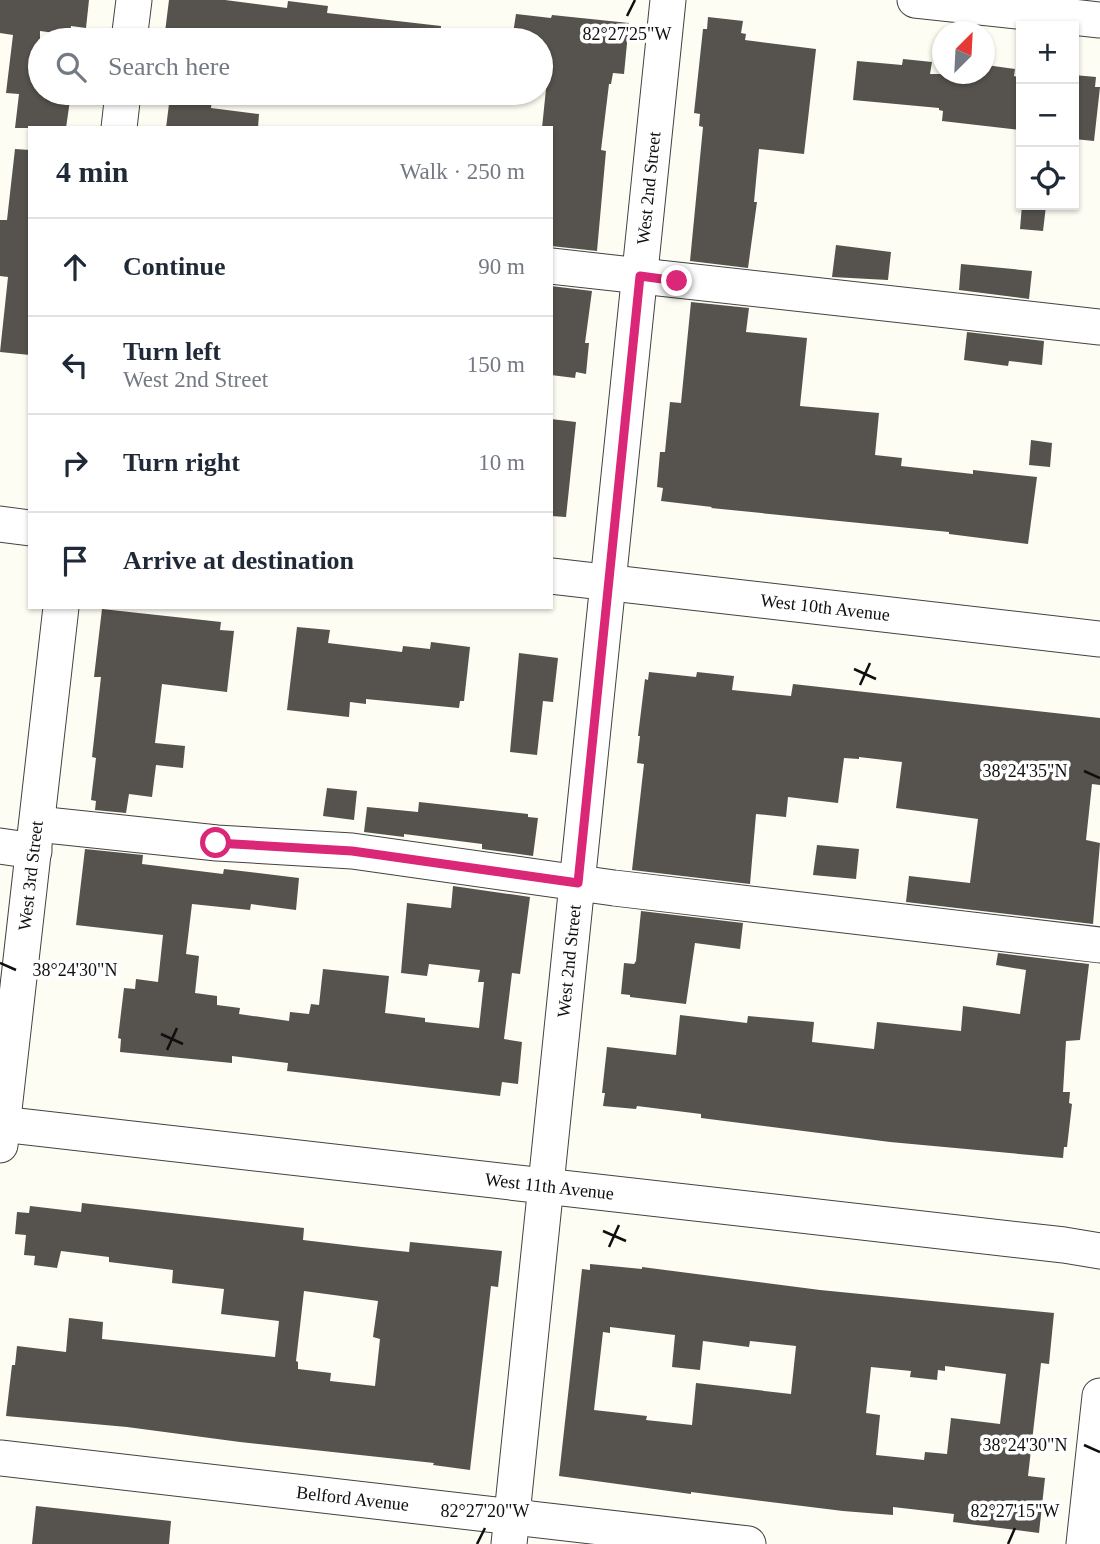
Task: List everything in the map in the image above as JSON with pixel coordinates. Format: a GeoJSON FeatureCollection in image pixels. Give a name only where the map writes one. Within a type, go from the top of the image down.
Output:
{"type":"FeatureCollection","features":[{"type":"Feature","properties":{"kind":"street"},"geometry":{"type":"LineString","coordinates":[[130,28],[134,0]]}},
{"type":"Feature","properties":{"kind":"street","name":"West 2nd Street"},"geometry":{"type":"LineString","coordinates":[[511,1530],[668,0]]}},
{"type":"Feature","properties":{"kind":"street"},"geometry":{"type":"LineString","coordinates":[[915,0],[1100,20]]}},
{"type":"Feature","properties":{"kind":"street"},"geometry":{"type":"LineString","coordinates":[[119,126],[122,105]]}},
{"type":"Feature","properties":{"kind":"street"},"geometry":{"type":"LineString","coordinates":[[553,266],[1100,327]]}},
{"type":"Feature","properties":{"kind":"street"},"geometry":{"type":"LineString","coordinates":[[0,524],[28,528]]}},
{"type":"Feature","properties":{"kind":"street","name":"West 10th Avenue"},"geometry":{"type":"LineString","coordinates":[[553,576],[1100,639]]}},
{"type":"Feature","properties":{"kind":"street","name":"West 3rd Street"},"geometry":{"type":"LineString","coordinates":[[1,1131],[23,840],[61,609]]}},
{"type":"Feature","properties":{"kind":"street"},"geometry":{"type":"LineString","coordinates":[[23,840],[216,843],[352,851],[578,883],[1100,945]]}},
{"type":"Feature","properties":{"kind":"street","name":"West 11th Avenue"},"geometry":{"type":"LineString","coordinates":[[1,1131],[546,1186],[1100,1251]]}},
{"type":"Feature","properties":{"kind":"street"},"geometry":{"type":"LineString","coordinates":[[1084,1544],[1100,1396]]}},
{"type":"Feature","properties":{"kind":"street","name":"Belford Avenue"},"geometry":{"type":"LineString","coordinates":[[0,1458],[511,1530],[748,1544]]}},
{"type":"Feature","properties":{"kind":"building"},"geometry":{"type":"Polygon","coordinates":[[[0,0],[89,0],[86,28],[28,28],[28,105],[69,105],[66,126],[15,128],[19,94],[6,93],[13,35],[0,33],[0,0]]]}},
{"type":"Feature","properties":{"kind":"building"},"geometry":{"type":"Polygon","coordinates":[[[169,0],[225,0],[287,8],[288,1],[328,6],[327,13],[441,26],[441,28],[166,28],[169,0]]]}},
{"type":"Feature","properties":{"kind":"building"},"geometry":{"type":"Polygon","coordinates":[[[516,14],[629,23],[624,74],[613,73],[609,84],[601,150],[606,151],[597,251],[553,246],[553,126],[542,126],[544,105],[553,105],[553,28],[514,28],[516,14]]]}},
{"type":"Feature","properties":{"kind":"building"},"geometry":{"type":"Polygon","coordinates":[[[708,17],[743,21],[741,33],[746,34],[745,40],[816,49],[804,154],[759,149],[754,202],[757,202],[748,268],[690,261],[703,127],[699,126],[700,114],[694,113],[703,29],[707,29],[708,17]]]}},
{"type":"Feature","properties":{"kind":"building"},"geometry":{"type":"Polygon","coordinates":[[[903,59],[932,62],[932,84],[995,84],[995,66],[1015,69],[1016,129],[942,121],[943,111],[939,108],[853,100],[857,61],[902,65],[903,59]]]}},
{"type":"Feature","properties":{"kind":"building"},"geometry":{"type":"Polygon","coordinates":[[[1079,75],[1096,77],[1095,87],[1100,87],[1094,141],[1079,140],[1079,75]]]}},
{"type":"Feature","properties":{"kind":"building"},"geometry":{"type":"Polygon","coordinates":[[[169,105],[211,105],[211,108],[259,114],[258,126],[166,126],[169,105]]]}},
{"type":"Feature","properties":{"kind":"building"},"geometry":{"type":"Polygon","coordinates":[[[15,149],[28,150],[28,355],[0,352],[8,277],[0,276],[0,220],[7,220],[15,149]]]}},
{"type":"Feature","properties":{"kind":"building"},"geometry":{"type":"Polygon","coordinates":[[[1022,210],[1046,210],[1043,231],[1020,229],[1022,210]]]}},
{"type":"Feature","properties":{"kind":"building"},"geometry":{"type":"Polygon","coordinates":[[[836,245],[891,252],[888,280],[832,277],[836,245]]]}},
{"type":"Feature","properties":{"kind":"building"},"geometry":{"type":"Polygon","coordinates":[[[961,264],[1032,271],[1029,299],[959,290],[961,264]]]}},
{"type":"Feature","properties":{"kind":"building"},"geometry":{"type":"Polygon","coordinates":[[[553,286],[592,291],[585,343],[589,343],[586,374],[576,372],[575,378],[553,375],[553,286]]]}},
{"type":"Feature","properties":{"kind":"building"},"geometry":{"type":"Polygon","coordinates":[[[691,302],[749,308],[746,332],[807,338],[800,406],[879,413],[875,455],[902,458],[901,466],[973,474],[973,470],[1037,477],[1028,544],[949,532],[661,501],[663,488],[657,487],[660,452],[665,452],[670,402],[681,403],[691,302]]]}},
{"type":"Feature","properties":{"kind":"building"},"geometry":{"type":"Polygon","coordinates":[[[967,332],[1044,341],[1042,365],[1009,361],[1008,366],[964,360],[967,332]]]}},
{"type":"Feature","properties":{"kind":"building"},"geometry":{"type":"Polygon","coordinates":[[[553,419],[576,422],[566,517],[553,516],[553,419]]]}},
{"type":"Feature","properties":{"kind":"building"},"geometry":{"type":"Polygon","coordinates":[[[1031,440],[1052,443],[1050,467],[1029,465],[1031,440]]]}},
{"type":"Feature","properties":{"kind":"building"},"geometry":{"type":"Polygon","coordinates":[[[102,609],[221,622],[220,630],[234,631],[227,692],[162,684],[155,743],[185,746],[183,768],[156,765],[152,797],[129,794],[126,813],[95,810],[96,801],[91,800],[96,758],[92,757],[101,677],[94,677],[102,609]]]}},
{"type":"Feature","properties":{"kind":"building"},"geometry":{"type":"Polygon","coordinates":[[[297,627],[330,630],[328,643],[402,652],[403,646],[430,649],[431,642],[470,647],[464,701],[460,701],[459,708],[366,699],[366,704],[350,702],[349,717],[287,710],[297,627]]]}},
{"type":"Feature","properties":{"kind":"building"},"geometry":{"type":"Polygon","coordinates":[[[519,653],[558,658],[553,702],[543,701],[537,755],[510,752],[519,653]]]}},
{"type":"Feature","properties":{"kind":"building"},"geometry":{"type":"Polygon","coordinates":[[[649,672],[696,677],[697,672],[734,676],[732,690],[791,696],[793,684],[1100,718],[1100,785],[1092,784],[1086,840],[1100,843],[1093,924],[906,902],[909,876],[970,883],[978,819],[896,808],[902,762],[844,758],[838,803],[788,797],[786,817],[756,814],[750,884],[632,870],[644,764],[637,763],[638,736],[645,679],[648,680],[649,672]]]}},
{"type":"Feature","properties":{"kind":"building"},"geometry":{"type":"Polygon","coordinates":[[[327,788],[357,791],[354,820],[323,816],[327,788]]]}},
{"type":"Feature","properties":{"kind":"building"},"geometry":{"type":"Polygon","coordinates":[[[419,802],[528,814],[528,817],[538,818],[533,856],[482,849],[482,844],[364,832],[367,807],[418,812],[419,802]]]}},
{"type":"Feature","properties":{"kind":"building"},"geometry":{"type":"Polygon","coordinates":[[[817,845],[859,849],[856,879],[813,875],[817,845]]]}},
{"type":"Feature","properties":{"kind":"building"},"geometry":{"type":"Polygon","coordinates":[[[85,849],[143,855],[142,864],[223,874],[224,869],[299,878],[296,910],[251,904],[250,910],[192,904],[186,954],[199,956],[195,993],[217,996],[217,1005],[240,1008],[239,1014],[289,1021],[290,1012],[309,1014],[311,1004],[319,1005],[323,969],[389,976],[385,1013],[425,1018],[425,1022],[479,1028],[484,982],[478,982],[480,970],[429,964],[427,976],[401,973],[407,903],[451,908],[453,886],[530,897],[520,974],[512,973],[504,1039],[522,1042],[518,1084],[502,1082],[500,1096],[287,1071],[288,1063],[232,1056],[232,1063],[120,1052],[121,1039],[118,1038],[124,988],[135,989],[136,979],[158,982],[163,935],[76,925],[85,849]]]}},
{"type":"Feature","properties":{"kind":"building"},"geometry":{"type":"Polygon","coordinates":[[[641,911],[743,923],[740,949],[695,943],[686,1004],[621,994],[624,963],[634,964],[636,961],[641,911]]]}},
{"type":"Feature","properties":{"kind":"building"},"geometry":{"type":"Polygon","coordinates":[[[998,953],[1089,964],[1080,1040],[1066,1041],[1063,1092],[1070,1092],[1069,1103],[1072,1104],[1067,1147],[1064,1147],[1063,1158],[890,1142],[701,1118],[701,1114],[637,1106],[636,1109],[603,1106],[607,1047],[676,1055],[680,1015],[747,1023],[748,1016],[814,1022],[812,1042],[874,1049],[877,1022],[961,1031],[963,1006],[1020,1014],[1026,970],[996,965],[998,953]]]}},
{"type":"Feature","properties":{"kind":"building"},"geometry":{"type":"Polygon","coordinates":[[[82,1203],[304,1228],[303,1240],[409,1252],[410,1242],[502,1251],[498,1287],[491,1286],[470,1470],[433,1465],[434,1463],[127,1427],[6,1416],[17,1346],[66,1352],[69,1318],[103,1322],[102,1339],[275,1357],[279,1321],[221,1314],[224,1289],[172,1283],[173,1270],[109,1262],[109,1257],[61,1251],[57,1268],[34,1265],[35,1256],[24,1255],[26,1235],[15,1234],[17,1212],[29,1213],[30,1206],[81,1212],[82,1203]],[[304,1291],[296,1361],[298,1369],[331,1373],[330,1381],[375,1386],[380,1339],[373,1337],[378,1301],[304,1291]]]}},
{"type":"Feature","properties":{"kind":"building"},"geometry":{"type":"Polygon","coordinates":[[[590,1264],[642,1267],[820,1290],[1054,1313],[1049,1364],[1041,1363],[1028,1476],[1045,1478],[1039,1533],[953,1522],[954,1514],[893,1507],[893,1515],[843,1511],[559,1476],[582,1269],[590,1270],[590,1264]],[[610,1327],[610,1333],[603,1332],[594,1410],[692,1425],[696,1383],[791,1394],[796,1346],[750,1341],[749,1347],[703,1341],[700,1370],[672,1367],[675,1335],[610,1327]],[[945,1366],[945,1371],[938,1370],[937,1380],[910,1377],[911,1371],[871,1367],[866,1413],[880,1415],[876,1455],[924,1460],[925,1452],[947,1454],[951,1418],[1000,1424],[1006,1374],[945,1366]]]}},
{"type":"Feature","properties":{"kind":"building"},"geometry":{"type":"Polygon","coordinates":[[[36,1506],[171,1521],[169,1544],[32,1544],[36,1506]]]}},
{"type":"Feature","properties":{"kind":"route"},"geometry":{"type":"LineString","coordinates":[[216,843],[352,851],[578,883],[640,276],[677,281]]}}]}
